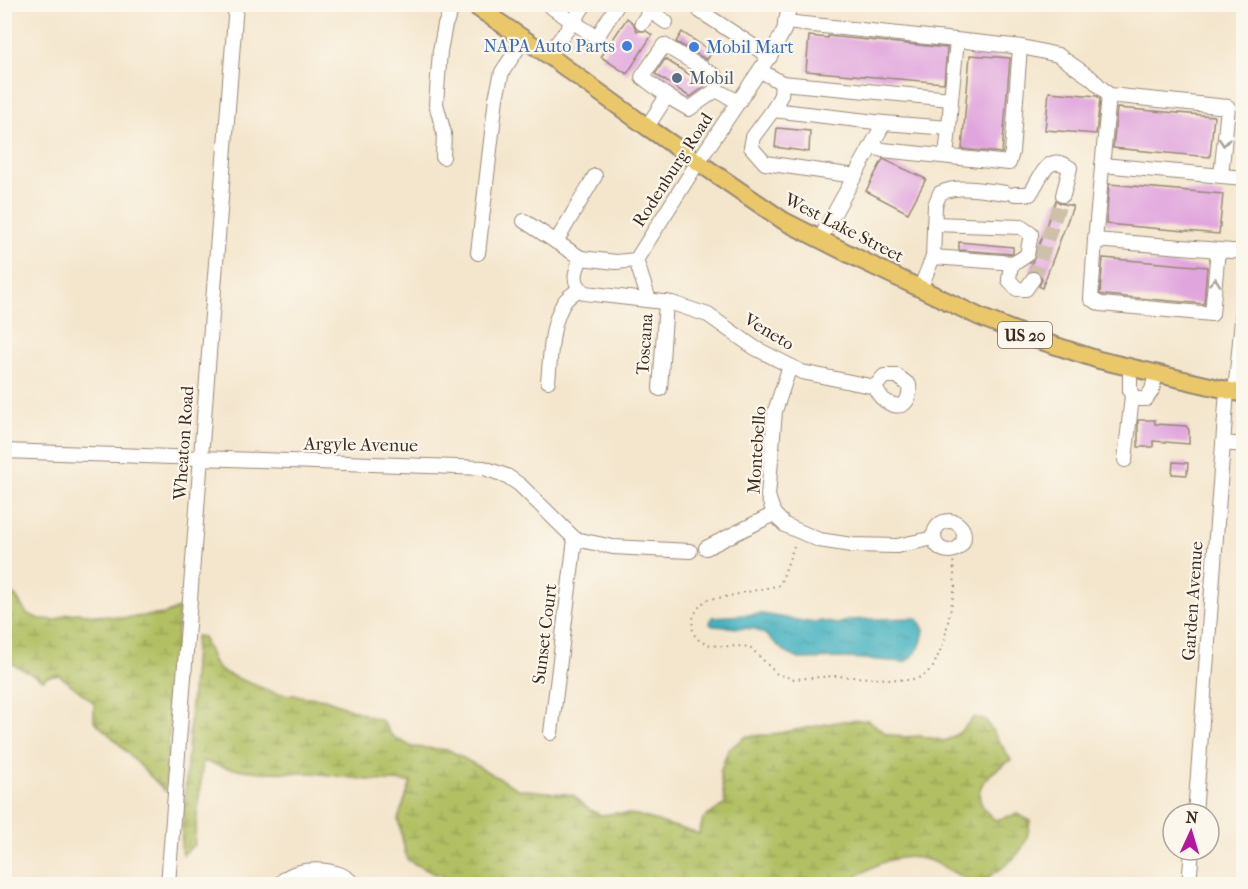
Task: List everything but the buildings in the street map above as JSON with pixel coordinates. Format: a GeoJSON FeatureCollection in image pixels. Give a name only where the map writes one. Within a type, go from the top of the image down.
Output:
{"type":"FeatureCollection","features":[{"type":"Feature","properties":{"kind":"main road","name":"West Lake Street"},"geometry":{"type":"LineString","coordinates":[[472,4],[784,221],[920,289],[1035,339],[1099,360],[1235,393]]}},
{"type":"Feature","properties":{"kind":"street","name":"Wheaton Road"},"geometry":{"type":"LineString","coordinates":[[168,885],[236,4]]}},
{"type":"Feature","properties":{"kind":"street"},"geometry":{"type":"LineString","coordinates":[[443,157],[444,133],[436,104],[440,51],[445,25],[454,4]]}},
{"type":"Feature","properties":{"kind":"street"},"geometry":{"type":"LineString","coordinates":[[548,55],[585,4]]}},
{"type":"Feature","properties":{"kind":"street"},"geometry":{"type":"LineString","coordinates":[[550,5],[597,37],[618,4]]}},
{"type":"Feature","properties":{"kind":"street","name":"Rodenburg Road"},"geometry":{"type":"LineString","coordinates":[[636,260],[698,162],[770,57],[786,22],[790,4]]}},
{"type":"Feature","properties":{"kind":"street"},"geometry":{"type":"LineString","coordinates":[[698,7],[770,57]]}},
{"type":"Feature","properties":{"kind":"street"},"geometry":{"type":"LineString","coordinates":[[642,23],[652,8],[666,22]]}},
{"type":"Feature","properties":{"kind":"street"},"geometry":{"type":"LineString","coordinates":[[786,22],[1020,47],[1058,55],[1091,78],[1109,95],[1228,107],[1221,176]]}},
{"type":"Feature","properties":{"kind":"street"},"geometry":{"type":"LineString","coordinates":[[478,253],[496,98],[502,72],[524,39]]}},
{"type":"Feature","properties":{"kind":"street"},"geometry":{"type":"LineString","coordinates":[[946,156],[957,41]]}},
{"type":"Feature","properties":{"kind":"street"},"geometry":{"type":"LineString","coordinates":[[664,45],[716,76],[716,90],[689,109],[642,78],[664,45]]}},
{"type":"Feature","properties":{"kind":"street"},"geometry":{"type":"LineString","coordinates":[[871,146],[883,150],[1009,162],[1012,152],[1020,47]]}},
{"type":"Feature","properties":{"kind":"street"},"geometry":{"type":"LineString","coordinates":[[761,71],[782,83],[951,99]]}},
{"type":"Feature","properties":{"kind":"street"},"geometry":{"type":"LineString","coordinates":[[782,83],[781,95],[753,137],[751,147],[765,163],[855,176]]}},
{"type":"Feature","properties":{"kind":"street"},"geometry":{"type":"LineString","coordinates":[[716,90],[740,102]]}},
{"type":"Feature","properties":{"kind":"street"},"geometry":{"type":"LineString","coordinates":[[647,127],[667,96],[665,95]]}},
{"type":"Feature","properties":{"kind":"street"},"geometry":{"type":"LineString","coordinates":[[1109,95],[1090,299],[1101,304],[1212,314],[1218,250]]}},
{"type":"Feature","properties":{"kind":"street"},"geometry":{"type":"LineString","coordinates":[[773,110],[949,128]]}},
{"type":"Feature","properties":{"kind":"street"},"geometry":{"type":"LineString","coordinates":[[820,239],[884,123]]}},
{"type":"Feature","properties":{"kind":"street"},"geometry":{"type":"LineString","coordinates":[[920,289],[933,257],[935,205],[940,193],[953,189],[1030,194],[1045,166],[1051,163],[1064,163],[1070,168],[1063,195]]}},
{"type":"Feature","properties":{"kind":"street"},"geometry":{"type":"LineString","coordinates":[[1102,165],[1244,178]]}},
{"type":"Feature","properties":{"kind":"street"},"geometry":{"type":"LineString","coordinates":[[556,242],[595,176]]}},
{"type":"Feature","properties":{"kind":"street"},"geometry":{"type":"LineString","coordinates":[[524,221],[581,258],[616,262],[636,260],[649,300]]}},
{"type":"Feature","properties":{"kind":"street"},"geometry":{"type":"LineString","coordinates":[[933,257],[1015,263],[1027,255],[1030,234],[1021,227],[934,224]]}},
{"type":"Feature","properties":{"kind":"street"},"geometry":{"type":"LineString","coordinates":[[1095,240],[1244,252]]}},
{"type":"Feature","properties":{"kind":"street"},"geometry":{"type":"LineString","coordinates":[[548,381],[558,317],[565,301],[579,289],[574,277],[581,258]]}},
{"type":"Feature","properties":{"kind":"street"},"geometry":{"type":"LineString","coordinates":[[1011,263],[1009,280],[1017,289],[1026,289],[1033,279]]}},
{"type":"Feature","properties":{"kind":"street","name":"Veneto"},"geometry":{"type":"LineString","coordinates":[[579,289],[591,295],[666,302],[708,315],[755,348],[802,372],[875,387]]}},
{"type":"Feature","properties":{"kind":"street","name":"Garden Avenue"},"geometry":{"type":"LineString","coordinates":[[1196,802],[1223,443],[1241,358],[1244,300]]}},
{"type":"Feature","properties":{"kind":"street","name":"Toscana"},"geometry":{"type":"LineString","coordinates":[[660,389],[666,302]]}},
{"type":"Feature","properties":{"kind":"street","name":"Montebello"},"geometry":{"type":"LineString","coordinates":[[790,366],[775,411],[768,496],[774,514],[785,525],[819,540],[852,546],[897,546],[934,538]]}},
{"type":"Feature","properties":{"kind":"street"},"geometry":{"type":"LineString","coordinates":[[1125,460],[1132,396],[1129,384],[1130,367]]}},
{"type":"Feature","properties":{"kind":"street"},"geometry":{"type":"LineString","coordinates":[[1132,396],[1142,400],[1149,395],[1156,374]]}},
{"type":"Feature","properties":{"kind":"street"},"geometry":{"type":"LineString","coordinates":[[1223,443],[1244,445]]}},
{"type":"Feature","properties":{"kind":"street","name":"Argyle Avenue"},"geometry":{"type":"LineString","coordinates":[[4,452],[423,464],[484,468],[507,476],[517,483],[575,539]]}},
{"type":"Feature","properties":{"kind":"street"},"geometry":{"type":"LineString","coordinates":[[706,548],[774,514]]}},
{"type":"Feature","properties":{"kind":"street"},"geometry":{"type":"LineString","coordinates":[[575,539],[613,547],[690,550]]}},
{"type":"Feature","properties":{"kind":"street","name":"Sunset Court"},"geometry":{"type":"LineString","coordinates":[[551,733],[575,539]]}},
{"type":"Feature","properties":{"kind":"street"},"geometry":{"type":"LineString","coordinates":[[1189,885],[1191,862]]}},
{"type":"Feature","properties":{"kind":"street"},"geometry":{"type":"LineString","coordinates":[[280,885],[283,880],[299,872],[319,870],[341,874],[355,885]]}},
{"type":"Feature","properties":{"kind":"path"},"geometry":{"type":"LineString","coordinates":[[794,546],[780,585],[706,600],[697,609],[693,618],[693,632],[697,639],[705,644],[718,646],[750,647],[777,674],[794,679],[835,676],[890,681],[922,677],[933,668],[944,642],[955,587],[953,558]]}},
{"type":"Feature","properties":{"kind":"green space"},"geometry":{"type":"Polygon","coordinates":[[[4,586],[16,597],[27,614],[40,619],[56,620],[67,614],[79,613],[124,618],[165,614],[179,608],[165,791],[94,721],[94,703],[59,675],[43,680],[5,660],[4,586]]]}},
{"type":"Feature","properties":{"kind":"green space"},"geometry":{"type":"Polygon","coordinates":[[[196,636],[203,637],[219,670],[275,693],[325,699],[382,721],[392,736],[412,747],[449,750],[518,789],[573,795],[587,808],[600,815],[617,813],[637,815],[699,834],[703,819],[725,804],[720,773],[728,750],[747,736],[769,735],[843,721],[868,720],[887,734],[903,737],[921,736],[945,741],[959,733],[974,717],[986,721],[1011,760],[992,773],[982,784],[979,797],[983,807],[995,820],[1018,814],[1030,821],[1028,833],[1013,859],[979,884],[928,860],[907,857],[877,865],[848,884],[468,884],[433,873],[407,860],[398,819],[411,782],[368,780],[313,773],[260,772],[227,768],[203,761],[194,845],[183,855],[181,849],[196,636]]]}},
{"type":"Feature","properties":{"kind":"water"},"geometry":{"type":"Polygon","coordinates":[[[762,614],[837,624],[849,620],[912,618],[918,619],[924,630],[918,649],[904,662],[848,658],[799,659],[785,652],[756,629],[710,624],[712,617],[762,614]]]}},
{"type":"Feature","properties":{"kind":"tunnel"},"geometry":{"type":"LineString","coordinates":[[1033,279],[1063,195]]}},
{"type":"Feature","properties":{"kind":"place","name":"NAPA Auto Parts"},"geometry":{"type":"Point","coordinates":[627,46]}},
{"type":"Feature","properties":{"kind":"place","name":"Mobil Mart"},"geometry":{"type":"Point","coordinates":[694,47]}},
{"type":"Feature","properties":{"kind":"place","name":"Mobil"},"geometry":{"type":"Point","coordinates":[677,78]}}]}
